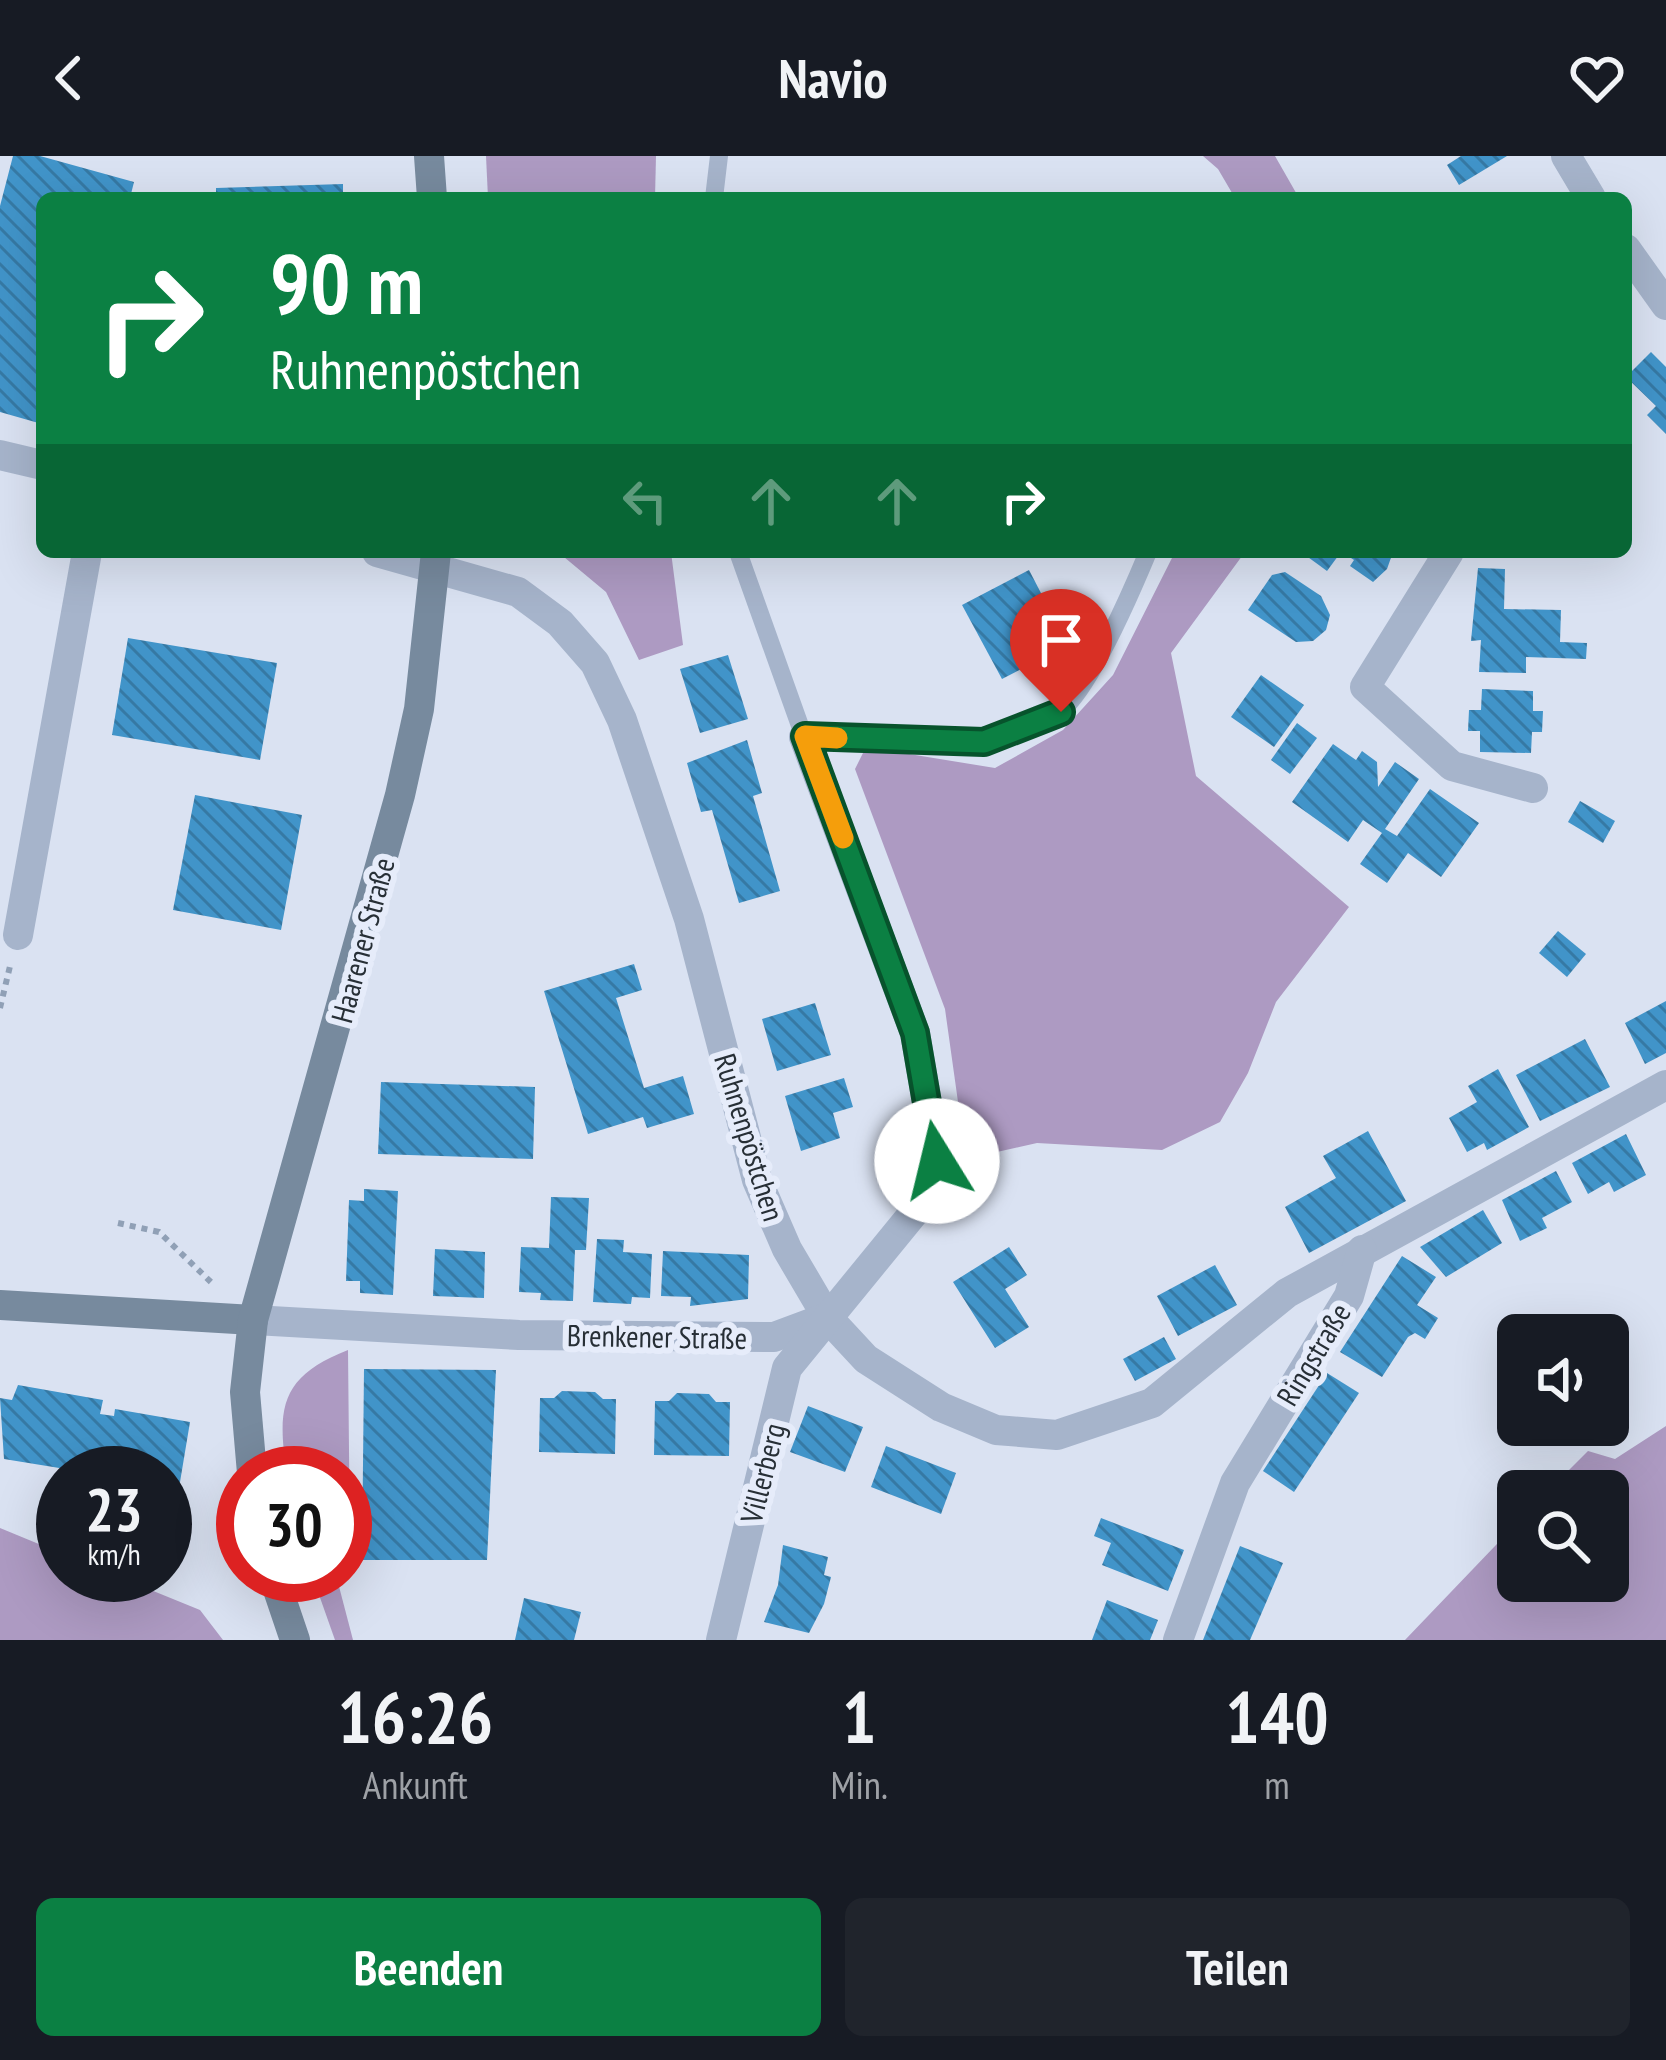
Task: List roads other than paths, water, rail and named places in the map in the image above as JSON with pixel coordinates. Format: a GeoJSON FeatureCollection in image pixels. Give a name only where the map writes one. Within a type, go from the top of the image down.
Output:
{"type":"FeatureCollection","features":[{"type":"Feature","properties":{"kind":"main road"},"geometry":{"type":"LineString","coordinates":[[429,156],[432,192]]}},
{"type":"Feature","properties":{"kind":"main road","name":"Haarener Straße"},"geometry":{"type":"LineString","coordinates":[[249,1446],[245,1392],[253,1320],[376,898],[419,709],[436,560]]}},
{"type":"Feature","properties":{"kind":"main road","name":"Brenkener Straße"},"geometry":{"type":"LineString","coordinates":[[0,1305],[253,1320]]}},
{"type":"Feature","properties":{"kind":"main road"},"geometry":{"type":"LineString","coordinates":[[283,1602],[296,1640]]}},
{"type":"Feature","properties":{"kind":"street"},"geometry":{"type":"LineString","coordinates":[[1632,257],[1666,305]]}},
{"type":"Feature","properties":{"kind":"street"},"geometry":{"type":"LineString","coordinates":[[0,455],[36,464]]}},
{"type":"Feature","properties":{"kind":"street"},"geometry":{"type":"LineString","coordinates":[[18,935],[86,558]]}},
{"type":"Feature","properties":{"kind":"street"},"geometry":{"type":"LineString","coordinates":[[1445,558],[1365,687],[1452,766],[1533,788]]}},
{"type":"Feature","properties":{"kind":"street","name":"Ruhnenpöstchen"},"geometry":{"type":"LineString","coordinates":[[436,560],[518,592],[560,622],[595,663],[622,720],[689,919],[757,1180],[787,1250],[827,1317]]}},
{"type":"Feature","properties":{"kind":"street"},"geometry":{"type":"LineString","coordinates":[[805,736],[915,1033],[937,1161],[921,1204],[827,1317],[866,1358],[941,1407],[997,1430],[1057,1435],[1152,1403],[1287,1293],[1666,1085]]}},
{"type":"Feature","properties":{"kind":"street","name":"Ringstraße"},"geometry":{"type":"LineString","coordinates":[[1178,1640],[1235,1483],[1349,1296],[1362,1250]]}},
{"type":"Feature","properties":{"kind":"street","name":"Brenkener Straße"},"geometry":{"type":"LineString","coordinates":[[253,1320],[519,1335],[774,1337],[827,1317]]}},
{"type":"Feature","properties":{"kind":"street","name":"Villerberg"},"geometry":{"type":"LineString","coordinates":[[721,1640],[788,1368],[827,1317]]}},
{"type":"Feature","properties":{"kind":"lane"},"geometry":{"type":"LineString","coordinates":[[715,192],[719,156]]}},
{"type":"Feature","properties":{"kind":"lane"},"geometry":{"type":"LineString","coordinates":[[740,558],[805,736],[984,742],[1061,712],[1098,656],[1145,558]]}}]}
